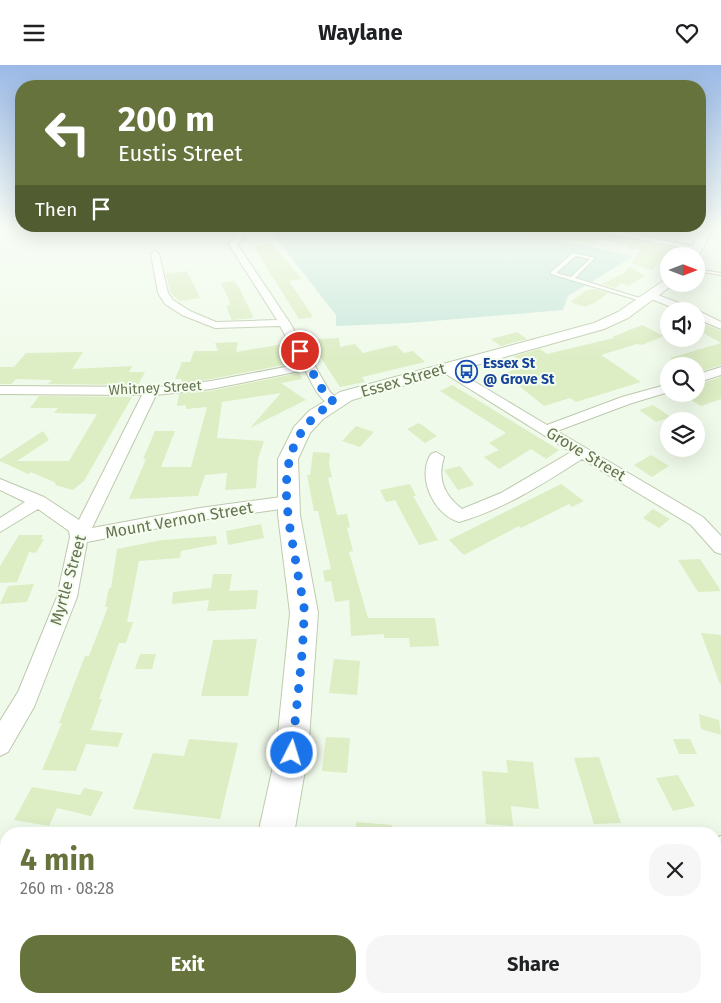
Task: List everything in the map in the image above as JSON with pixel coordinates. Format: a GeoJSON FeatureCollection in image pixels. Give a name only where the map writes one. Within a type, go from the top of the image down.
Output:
{"type":"FeatureCollection","features":[{"type":"Feature","properties":{"kind":"main road","name":"Essex Street"},"geometry":{"type":"LineString","coordinates":[[277,827],[292,753],[304,613],[288,502],[286,470],[291,450],[308,423],[334,402],[367,389],[599,326],[620,317],[660,288]]}},
{"type":"Feature","properties":{"kind":"street"},"geometry":{"type":"LineString","coordinates":[[159,272],[163,293],[169,302],[186,313],[215,325],[284,323]]}},
{"type":"Feature","properties":{"kind":"street"},"geometry":{"type":"LineString","coordinates":[[251,272],[284,323],[325,394],[334,402]]}},
{"type":"Feature","properties":{"kind":"street"},"geometry":{"type":"LineString","coordinates":[[646,298],[660,302]]}},
{"type":"Feature","properties":{"kind":"street"},"geometry":{"type":"LineString","coordinates":[[705,319],[721,327]]}},
{"type":"Feature","properties":{"kind":"street","name":"Whitney Street"},"geometry":{"type":"LineString","coordinates":[[0,390],[151,391],[211,385],[309,366]]}},
{"type":"Feature","properties":{"kind":"street","name":"Grove Street"},"geometry":{"type":"LineString","coordinates":[[444,368],[697,521],[721,547]]}},
{"type":"Feature","properties":{"kind":"street"},"geometry":{"type":"LineString","coordinates":[[705,376],[721,371]]}},
{"type":"Feature","properties":{"kind":"street"},"geometry":{"type":"LineString","coordinates":[[546,430],[660,390]]}},
{"type":"Feature","properties":{"kind":"street","name":"Myrtle Street"},"geometry":{"type":"LineString","coordinates":[[0,744],[26,699],[67,597],[79,537],[151,391]]}},
{"type":"Feature","properties":{"kind":"street"},"geometry":{"type":"LineString","coordinates":[[436,457],[432,467],[431,480],[442,502],[459,516],[498,500],[549,473],[582,452]]}},
{"type":"Feature","properties":{"kind":"street"},"geometry":{"type":"LineString","coordinates":[[0,484],[38,501],[77,528],[79,537]]}},
{"type":"Feature","properties":{"kind":"street"},"geometry":{"type":"LineString","coordinates":[[0,526],[38,501]]}},
{"type":"Feature","properties":{"kind":"street","name":"Mount Vernon Street"},"geometry":{"type":"LineString","coordinates":[[79,537],[200,514],[288,502]]}},
{"type":"Feature","properties":{"kind":"lane"},"geometry":{"type":"LineString","coordinates":[[554,272],[553,273],[646,298]]}},
{"type":"Feature","properties":{"kind":"lane"},"geometry":{"type":"LineString","coordinates":[[572,278],[579,272]]}},
{"type":"Feature","properties":{"kind":"green space"},"geometry":{"type":"Polygon","coordinates":[[[302,272],[608,272],[568,296],[563,310],[409,323],[336,326],[336,315],[302,272]]]}},
{"type":"Feature","properties":{"kind":"building"},"geometry":{"type":"Polygon","coordinates":[[[187,272],[200,298],[179,301],[170,292],[166,274],[187,272]]]}},
{"type":"Feature","properties":{"kind":"building"},"geometry":{"type":"Polygon","coordinates":[[[269,272],[296,272],[302,279],[289,281],[313,317],[299,319],[269,272]]]}},
{"type":"Feature","properties":{"kind":"building"},"geometry":{"type":"Polygon","coordinates":[[[638,272],[645,276],[628,286],[621,283],[615,288],[602,284],[624,273],[638,272]]]}},
{"type":"Feature","properties":{"kind":"building"},"geometry":{"type":"Polygon","coordinates":[[[234,281],[254,318],[232,320],[226,306],[230,305],[229,300],[221,283],[234,281]]]}},
{"type":"Feature","properties":{"kind":"building"},"geometry":{"type":"Polygon","coordinates":[[[594,289],[608,293],[585,307],[570,302],[587,290],[594,289]]]}},
{"type":"Feature","properties":{"kind":"building"},"geometry":{"type":"Polygon","coordinates":[[[705,324],[721,331],[721,343],[705,334],[705,324]]]}},
{"type":"Feature","properties":{"kind":"building"},"geometry":{"type":"Polygon","coordinates":[[[642,325],[660,334],[660,338],[642,345],[637,344],[601,355],[641,382],[576,402],[570,398],[544,406],[503,373],[527,367],[514,356],[540,349],[547,354],[614,338],[612,337],[642,325]]]}},
{"type":"Feature","properties":{"kind":"building"},"geometry":{"type":"Polygon","coordinates":[[[517,332],[527,339],[501,346],[491,339],[517,332]]]}},
{"type":"Feature","properties":{"kind":"building"},"geometry":{"type":"Polygon","coordinates":[[[339,338],[340,347],[355,344],[363,353],[396,345],[404,353],[413,351],[425,362],[362,377],[365,382],[340,387],[319,355],[318,339],[339,338]]]}},
{"type":"Feature","properties":{"kind":"building"},"geometry":{"type":"Polygon","coordinates":[[[238,342],[236,352],[283,344],[294,363],[211,379],[181,383],[182,379],[175,379],[182,362],[190,362],[194,351],[218,351],[215,343],[238,342]]]}},
{"type":"Feature","properties":{"kind":"building"},"geometry":{"type":"Polygon","coordinates":[[[721,343],[721,365],[705,370],[705,357],[673,357],[721,343]]]}},
{"type":"Feature","properties":{"kind":"building"},"geometry":{"type":"Polygon","coordinates":[[[83,352],[72,369],[132,366],[129,372],[145,372],[138,385],[48,384],[52,380],[16,379],[12,384],[0,384],[0,367],[14,367],[26,353],[83,352]]]}},
{"type":"Feature","properties":{"kind":"building"},"geometry":{"type":"Polygon","coordinates":[[[299,373],[302,379],[281,383],[306,400],[250,428],[281,393],[222,402],[217,438],[264,441],[258,459],[256,488],[225,490],[227,473],[205,475],[198,496],[129,499],[146,459],[143,459],[155,431],[175,431],[161,467],[191,467],[207,407],[186,409],[186,405],[177,406],[179,394],[211,391],[299,373]]]}},
{"type":"Feature","properties":{"kind":"building"},"geometry":{"type":"Polygon","coordinates":[[[721,377],[721,399],[701,406],[694,402],[705,402],[705,382],[721,377]]]}},
{"type":"Feature","properties":{"kind":"building"},"geometry":{"type":"Polygon","coordinates":[[[452,385],[559,450],[546,459],[531,449],[499,469],[484,457],[499,450],[489,443],[506,433],[440,391],[452,385]]]}},
{"type":"Feature","properties":{"kind":"building"},"geometry":{"type":"Polygon","coordinates":[[[39,396],[132,397],[84,481],[73,490],[55,485],[56,483],[31,472],[28,474],[0,461],[0,459],[43,431],[49,440],[17,461],[69,461],[97,414],[54,413],[58,408],[30,408],[39,396]]]}},
{"type":"Feature","properties":{"kind":"building"},"geometry":{"type":"Polygon","coordinates":[[[653,405],[664,412],[660,412],[660,421],[656,422],[639,410],[653,405]]]}},
{"type":"Feature","properties":{"kind":"building"},"geometry":{"type":"Polygon","coordinates":[[[419,423],[437,436],[425,443],[407,429],[419,423]]]}},
{"type":"Feature","properties":{"kind":"building"},"geometry":{"type":"Polygon","coordinates":[[[356,426],[374,432],[360,447],[342,441],[356,426]]]}},
{"type":"Feature","properties":{"kind":"building"},"geometry":{"type":"Polygon","coordinates":[[[313,452],[330,453],[329,464],[332,477],[328,478],[337,515],[347,514],[350,527],[347,528],[353,551],[349,552],[368,618],[435,618],[439,646],[410,647],[409,638],[384,638],[384,634],[351,636],[349,600],[335,602],[331,581],[325,582],[323,571],[331,569],[318,511],[314,511],[307,475],[310,475],[313,452]]]}},
{"type":"Feature","properties":{"kind":"building"},"geometry":{"type":"Polygon","coordinates":[[[651,455],[669,466],[652,477],[634,465],[651,455]]]}},
{"type":"Feature","properties":{"kind":"building"},"geometry":{"type":"Polygon","coordinates":[[[460,466],[474,485],[458,490],[444,470],[460,466]]]}},
{"type":"Feature","properties":{"kind":"building"},"geometry":{"type":"Polygon","coordinates":[[[410,484],[416,496],[413,496],[438,540],[419,545],[395,500],[386,502],[380,490],[410,484]]]}},
{"type":"Feature","properties":{"kind":"building"},"geometry":{"type":"Polygon","coordinates":[[[561,484],[584,501],[572,507],[569,504],[521,528],[519,526],[464,555],[449,540],[561,484]]]}},
{"type":"Feature","properties":{"kind":"building"},"geometry":{"type":"Polygon","coordinates":[[[653,509],[670,519],[659,528],[643,518],[653,509]]]}},
{"type":"Feature","properties":{"kind":"building"},"geometry":{"type":"Polygon","coordinates":[[[261,524],[264,538],[228,545],[226,531],[261,524]]]}},
{"type":"Feature","properties":{"kind":"building"},"geometry":{"type":"Polygon","coordinates":[[[19,535],[43,535],[41,539],[44,539],[36,553],[29,552],[17,582],[0,583],[0,566],[19,535]]]}},
{"type":"Feature","properties":{"kind":"building"},"geometry":{"type":"Polygon","coordinates":[[[216,536],[217,544],[181,551],[180,558],[139,561],[127,622],[133,622],[126,643],[119,643],[99,699],[102,699],[91,730],[123,733],[118,747],[86,744],[76,771],[42,770],[62,723],[59,723],[85,656],[89,656],[108,607],[105,607],[109,588],[111,588],[117,549],[162,540],[216,536]]]}},
{"type":"Feature","properties":{"kind":"building"},"geometry":{"type":"Polygon","coordinates":[[[700,559],[721,591],[698,592],[678,560],[700,559]]]}},
{"type":"Feature","properties":{"kind":"building"},"geometry":{"type":"Polygon","coordinates":[[[213,574],[232,574],[229,591],[258,590],[256,609],[207,611],[209,600],[172,604],[173,592],[211,588],[213,574]]]}},
{"type":"Feature","properties":{"kind":"building"},"geometry":{"type":"Polygon","coordinates":[[[34,584],[27,602],[0,604],[8,586],[34,584]]]}},
{"type":"Feature","properties":{"kind":"building"},"geometry":{"type":"Polygon","coordinates":[[[701,633],[721,635],[721,684],[720,684],[701,633]]]}},
{"type":"Feature","properties":{"kind":"building"},"geometry":{"type":"Polygon","coordinates":[[[257,639],[248,696],[201,696],[213,640],[257,639]]]}},
{"type":"Feature","properties":{"kind":"building"},"geometry":{"type":"Polygon","coordinates":[[[140,654],[156,654],[152,669],[135,669],[140,654]]]}},
{"type":"Feature","properties":{"kind":"building"},"geometry":{"type":"Polygon","coordinates":[[[334,659],[360,661],[357,695],[329,693],[334,659]]]}},
{"type":"Feature","properties":{"kind":"building"},"geometry":{"type":"Polygon","coordinates":[[[699,714],[719,720],[721,735],[701,729],[699,714]]]}},
{"type":"Feature","properties":{"kind":"building"},"geometry":{"type":"Polygon","coordinates":[[[326,737],[350,738],[347,773],[322,771],[326,737]]]}},
{"type":"Feature","properties":{"kind":"building"},"geometry":{"type":"Polygon","coordinates":[[[189,739],[238,743],[220,819],[133,809],[153,753],[184,756],[189,739]]]}},
{"type":"Feature","properties":{"kind":"building"},"geometry":{"type":"Polygon","coordinates":[[[673,739],[690,739],[697,754],[679,754],[673,739]]]}},
{"type":"Feature","properties":{"kind":"building"},"geometry":{"type":"Polygon","coordinates":[[[599,757],[621,823],[594,824],[574,758],[599,757]]]}},
{"type":"Feature","properties":{"kind":"building"},"geometry":{"type":"Polygon","coordinates":[[[506,760],[533,762],[539,809],[511,806],[513,826],[486,824],[482,771],[508,773],[506,760]]]}},
{"type":"Feature","properties":{"kind":"building"},"geometry":{"type":"Polygon","coordinates":[[[678,775],[695,806],[673,811],[656,778],[678,775]]]}},
{"type":"Feature","properties":{"kind":"building"},"geometry":{"type":"Polygon","coordinates":[[[32,787],[80,795],[84,788],[103,792],[91,816],[57,808],[49,826],[14,820],[32,787]]]}},
{"type":"Feature","properties":{"kind":"building"},"geometry":{"type":"Polygon","coordinates":[[[356,822],[392,825],[392,827],[356,827],[356,822]]]}},
{"type":"Feature","properties":{"kind":"place","name":"Essex St @ Grove St"},"geometry":{"type":"Point","coordinates":[467,371]}},
{"type":"Feature","properties":{"kind":"route"},"geometry":{"type":"LineString","coordinates":[[292,753],[304,613],[289,515],[286,470],[291,450],[301,431],[316,415],[334,402],[327,397],[300,351]]}}]}
